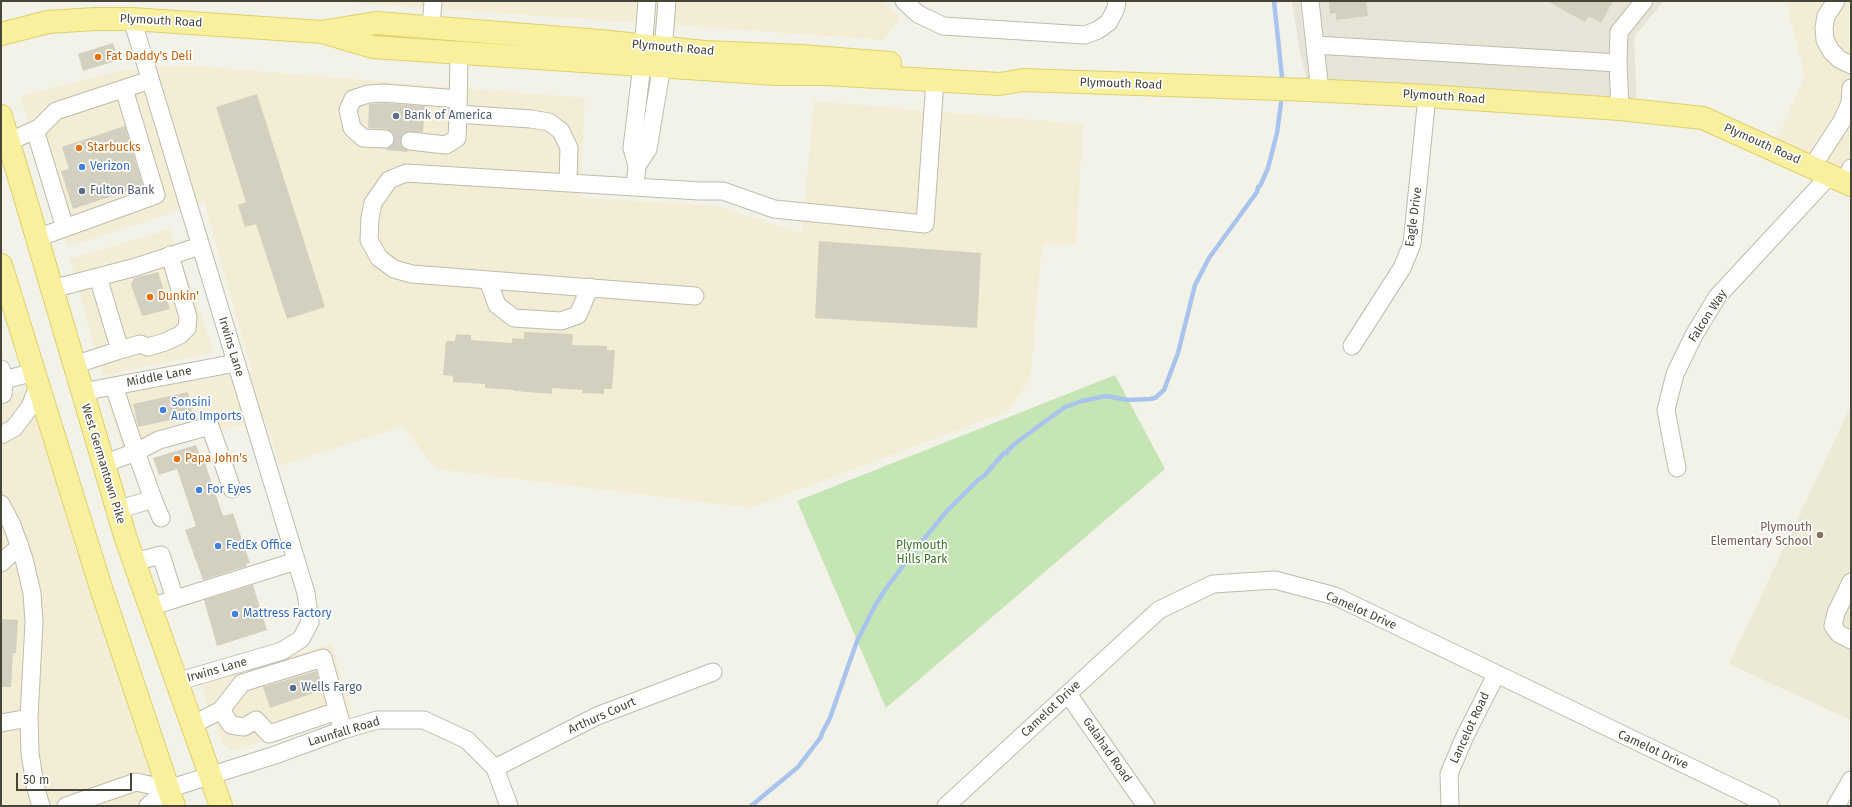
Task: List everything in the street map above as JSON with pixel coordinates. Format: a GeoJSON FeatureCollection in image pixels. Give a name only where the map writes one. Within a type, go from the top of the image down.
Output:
{"type":"FeatureCollection","features":[{"type":"Feature","properties":{"kind":"main road","name":"Plymouth Road"},"geometry":{"type":"LineString","coordinates":[[1,34],[48,22],[132,18],[322,32],[373,47],[459,52],[653,56],[704,52],[800,56],[994,72],[1023,80]]}},
{"type":"Feature","properties":{"kind":"main road","name":"Plymouth Road"},"geometry":{"type":"LineString","coordinates":[[322,32],[376,23],[431,28],[653,56],[778,74],[824,74],[1000,84],[1023,80],[1320,91],[1427,96],[1620,109],[1703,118],[1838,175]]}},
{"type":"Feature","properties":{"kind":"main road","name":"West Germantown Pike"},"geometry":{"type":"LineString","coordinates":[[1,116],[117,510],[220,806]]}},
{"type":"Feature","properties":{"kind":"main road"},"geometry":{"type":"LineString","coordinates":[[1,265],[7,306],[36,379],[101,588],[171,797]]}},
{"type":"Feature","properties":{"kind":"street"},"geometry":{"type":"LineString","coordinates":[[431,28],[433,1]]}},
{"type":"Feature","properties":{"kind":"street"},"geometry":{"type":"LineString","coordinates":[[647,1],[653,56]]}},
{"type":"Feature","properties":{"kind":"street"},"geometry":{"type":"LineString","coordinates":[[635,186],[637,166],[632,148],[667,1]]}},
{"type":"Feature","properties":{"kind":"street"},"geometry":{"type":"LineString","coordinates":[[904,1],[918,14],[943,26],[1085,35],[1098,30],[1109,22],[1116,8],[1117,1]]}},
{"type":"Feature","properties":{"kind":"street"},"geometry":{"type":"LineString","coordinates":[[1310,1],[1320,91]]}},
{"type":"Feature","properties":{"kind":"street"},"geometry":{"type":"LineString","coordinates":[[1620,109],[1618,63],[1619,32],[1644,1]]}},
{"type":"Feature","properties":{"kind":"street"},"geometry":{"type":"LineString","coordinates":[[1836,1],[1826,16],[1824,28],[1825,40],[1831,51],[1851,70]]}},
{"type":"Feature","properties":{"kind":"street","name":"Irwins Lane"},"geometry":{"type":"LineString","coordinates":[[132,18],[306,593],[310,622],[301,639],[282,651],[176,682]]}},
{"type":"Feature","properties":{"kind":"street"},"geometry":{"type":"LineString","coordinates":[[1315,45],[1618,63]]}},
{"type":"Feature","properties":{"kind":"street"},"geometry":{"type":"LineString","coordinates":[[410,141],[446,145],[456,138],[459,52]]}},
{"type":"Feature","properties":{"kind":"street"},"geometry":{"type":"LineString","coordinates":[[8,142],[39,128],[56,111],[150,80]]}},
{"type":"Feature","properties":{"kind":"street"},"geometry":{"type":"LineString","coordinates":[[695,296],[412,274],[394,269],[379,258],[369,240],[370,218],[373,203],[389,180],[406,173],[700,191],[723,190],[774,209],[925,224],[935,80]]}},
{"type":"Feature","properties":{"kind":"street","name":"Falcon Way"},"geometry":{"type":"LineString","coordinates":[[1677,468],[1666,410],[1675,374],[1694,335],[1717,297],[1838,175],[1842,121],[1850,103],[1851,88]]}},
{"type":"Feature","properties":{"kind":"street"},"geometry":{"type":"LineString","coordinates":[[37,238],[156,195],[124,89]]}},
{"type":"Feature","properties":{"kind":"street"},"geometry":{"type":"LineString","coordinates":[[385,139],[363,138],[352,128],[348,110],[353,99],[368,94],[384,93],[549,122],[561,131],[569,148],[568,182]]}},
{"type":"Feature","properties":{"kind":"street","name":"Eagle Drive"},"geometry":{"type":"LineString","coordinates":[[1352,346],[1402,268],[1412,244],[1427,96]]}},
{"type":"Feature","properties":{"kind":"street"},"geometry":{"type":"LineString","coordinates":[[35,130],[65,228]]}},
{"type":"Feature","properties":{"kind":"street"},"geometry":{"type":"LineString","coordinates":[[52,289],[98,277],[200,246]]}},
{"type":"Feature","properties":{"kind":"street"},"geometry":{"type":"LineString","coordinates":[[74,365],[140,344],[147,339],[172,330],[177,325],[179,312],[166,257]]}},
{"type":"Feature","properties":{"kind":"street"},"geometry":{"type":"LineString","coordinates":[[98,277],[120,350]]}},
{"type":"Feature","properties":{"kind":"street"},"geometry":{"type":"LineString","coordinates":[[488,280],[497,305],[514,318],[561,321],[578,315],[590,287]]}},
{"type":"Feature","properties":{"kind":"street","name":"Middle Lane"},"geometry":{"type":"LineString","coordinates":[[82,392],[236,363]]}},
{"type":"Feature","properties":{"kind":"street"},"geometry":{"type":"LineString","coordinates":[[1,434],[14,428],[30,407],[36,379],[2,381]]}},
{"type":"Feature","properties":{"kind":"street"},"geometry":{"type":"LineString","coordinates":[[114,386],[136,452],[161,518]]}},
{"type":"Feature","properties":{"kind":"street"},"geometry":{"type":"LineString","coordinates":[[103,464],[136,452],[159,440],[210,426],[232,489]]}},
{"type":"Feature","properties":{"kind":"street"},"geometry":{"type":"LineString","coordinates":[[117,510],[153,499]]}},
{"type":"Feature","properties":{"kind":"street"},"geometry":{"type":"LineString","coordinates":[[1,504],[7,513],[20,546],[32,593],[34,622],[29,718],[30,753],[35,785],[41,806]]}},
{"type":"Feature","properties":{"kind":"street"},"geometry":{"type":"LineString","coordinates":[[1,563],[20,546]]}},
{"type":"Feature","properties":{"kind":"street"},"geometry":{"type":"LineString","coordinates":[[134,562],[161,555],[175,599]]}},
{"type":"Feature","properties":{"kind":"street"},"geometry":{"type":"LineString","coordinates":[[150,607],[296,561]]}},
{"type":"Feature","properties":{"kind":"street","name":"Camelot Drive"},"geometry":{"type":"LineString","coordinates":[[946,806],[1159,610],[1213,584],[1274,580],[1335,596],[1496,675],[1772,806]]}},
{"type":"Feature","properties":{"kind":"street"},"geometry":{"type":"LineString","coordinates":[[1851,582],[1836,613],[1833,626],[1839,634],[1851,640]]}},
{"type":"Feature","properties":{"kind":"street"},"geometry":{"type":"LineString","coordinates":[[192,725],[221,710],[242,683],[323,658],[343,730]]}},
{"type":"Feature","properties":{"kind":"street","name":"Arthurs Court"},"geometry":{"type":"LineString","coordinates":[[495,768],[597,716],[713,672]]}},
{"type":"Feature","properties":{"kind":"street","name":"Lancelot Road"},"geometry":{"type":"LineString","coordinates":[[1450,806],[1449,774],[1465,736],[1496,675]]}},
{"type":"Feature","properties":{"kind":"street","name":"Galahad Road"},"geometry":{"type":"LineString","coordinates":[[1068,694],[1146,806]]}},
{"type":"Feature","properties":{"kind":"street"},"geometry":{"type":"LineString","coordinates":[[221,710],[231,725],[244,727],[256,720],[269,734],[275,755]]}},
{"type":"Feature","properties":{"kind":"street"},"geometry":{"type":"LineString","coordinates":[[269,734],[337,711]]}},
{"type":"Feature","properties":{"kind":"street"},"geometry":{"type":"LineString","coordinates":[[1,723],[29,718]]}},
{"type":"Feature","properties":{"kind":"street","name":"Launfall Road"},"geometry":{"type":"LineString","coordinates":[[171,797],[210,776],[275,755],[343,730],[377,720],[424,720],[467,740],[495,768],[509,806]]}},
{"type":"Feature","properties":{"kind":"street"},"geometry":{"type":"LineString","coordinates":[[1836,806],[1851,780]]}},
{"type":"Feature","properties":{"kind":"street"},"geometry":{"type":"LineString","coordinates":[[66,806],[136,782],[171,797]]}},
{"type":"Feature","properties":{"kind":"street"},"geometry":{"type":"LineString","coordinates":[[148,806],[171,797]]}},
{"type":"Feature","properties":{"kind":"shaded area"},"geometry":{"type":"Polygon","coordinates":[[[326,1],[883,1],[900,18],[884,40],[326,1]]]}},
{"type":"Feature","properties":{"kind":"shaded area"},"geometry":{"type":"Polygon","coordinates":[[[1292,1],[1664,1],[1634,37],[1637,111],[1309,90],[1300,52],[1292,1]]]}},
{"type":"Feature","properties":{"kind":"shaded area"},"geometry":{"type":"Polygon","coordinates":[[[1786,1],[1851,1],[1851,185],[1773,149],[1805,76],[1786,1]]]}},
{"type":"Feature","properties":{"kind":"shaded area"},"geometry":{"type":"Polygon","coordinates":[[[184,65],[585,98],[580,198],[712,205],[802,233],[814,101],[1083,124],[1076,245],[1042,244],[1030,379],[1008,411],[750,508],[435,469],[403,426],[280,466],[265,420],[123,451],[106,396],[252,371],[204,202],[68,247],[20,96],[122,70],[184,65]]]}},
{"type":"Feature","properties":{"kind":"shaded area"},"geometry":{"type":"Polygon","coordinates":[[[170,229],[214,352],[102,376],[70,259],[170,229]]]}},
{"type":"Feature","properties":{"kind":"shaded area"},"geometry":{"type":"Polygon","coordinates":[[[38,386],[174,806],[1,806],[1,398],[38,386]]]}},
{"type":"Feature","properties":{"kind":"shaded area","name":"Plymouth Elementary School"},"geometry":{"type":"Polygon","coordinates":[[[1851,406],[1851,720],[1729,664],[1851,406]]]}},
{"type":"Feature","properties":{"kind":"shaded area"},"geometry":{"type":"Polygon","coordinates":[[[332,644],[352,716],[241,748],[232,750],[224,746],[201,685],[332,644]]]}},
{"type":"Feature","properties":{"kind":"green space","name":"Plymouth Hills Park"},"geometry":{"type":"Polygon","coordinates":[[[1115,375],[1165,469],[886,708],[797,501],[1115,375]]]}},
{"type":"Feature","properties":{"kind":"building"},"geometry":{"type":"Polygon","coordinates":[[[1329,1],[1366,1],[1368,16],[1336,20],[1336,13],[1330,14],[1329,1]]]}},
{"type":"Feature","properties":{"kind":"building"},"geometry":{"type":"Polygon","coordinates":[[[1547,1],[1613,1],[1601,23],[1589,16],[1585,22],[1547,1]]]}},
{"type":"Feature","properties":{"kind":"building","name":"Fat Daddy's Deli"},"geometry":{"type":"Polygon","coordinates":[[[113,43],[119,60],[83,71],[78,54],[113,43]]]}},
{"type":"Feature","properties":{"kind":"building"},"geometry":{"type":"Polygon","coordinates":[[[257,94],[325,307],[287,319],[256,224],[245,227],[238,205],[246,202],[216,107],[257,94]]]}},
{"type":"Feature","properties":{"kind":"building","name":"Bank of America"},"geometry":{"type":"Polygon","coordinates":[[[384,103],[425,106],[423,132],[406,132],[402,135],[400,140],[401,145],[409,152],[385,150],[394,144],[394,134],[386,129],[368,128],[369,104],[384,103]]]}},
{"type":"Feature","properties":{"kind":"building"},"geometry":{"type":"Polygon","coordinates":[[[125,126],[143,186],[73,209],[61,171],[69,169],[62,147],[125,126]]]}},
{"type":"Feature","properties":{"kind":"building"},"geometry":{"type":"Polygon","coordinates":[[[819,241],[981,253],[977,328],[815,318],[819,241]]]}},
{"type":"Feature","properties":{"kind":"building","name":"Dunkin'"},"geometry":{"type":"Polygon","coordinates":[[[158,272],[170,309],[142,316],[131,285],[134,278],[158,272]]]}},
{"type":"Feature","properties":{"kind":"building"},"geometry":{"type":"Polygon","coordinates":[[[524,332],[573,334],[572,345],[607,346],[607,350],[615,350],[612,389],[604,389],[604,394],[582,393],[583,390],[552,388],[552,394],[514,391],[485,388],[485,384],[453,382],[453,376],[443,375],[446,341],[455,341],[456,334],[471,335],[471,340],[512,343],[512,338],[524,339],[524,332]]]}},
{"type":"Feature","properties":{"kind":"building","name":"Sonsini Auto Imports"},"geometry":{"type":"Polygon","coordinates":[[[188,392],[193,415],[138,427],[133,404],[188,392]]]}},
{"type":"Feature","properties":{"kind":"building"},"geometry":{"type":"Polygon","coordinates":[[[196,445],[202,461],[204,460],[223,516],[233,513],[250,563],[246,564],[247,566],[203,580],[185,530],[196,526],[177,469],[159,475],[153,458],[196,445]]]}},
{"type":"Feature","properties":{"kind":"building","name":"Mattress Factory"},"geometry":{"type":"Polygon","coordinates":[[[253,585],[267,630],[217,646],[204,600],[253,585]]]}},
{"type":"Feature","properties":{"kind":"building"},"geometry":{"type":"Polygon","coordinates":[[[1,619],[18,620],[16,653],[13,653],[11,687],[1,687],[1,619]]]}},
{"type":"Feature","properties":{"kind":"building","name":"Wells Fargo"},"geometry":{"type":"Polygon","coordinates":[[[316,671],[322,690],[270,708],[263,687],[316,671]]]}},
{"type":"Feature","properties":{"kind":"waterway"},"geometry":{"type":"LineString","coordinates":[[1274,1],[1282,77]]}},
{"type":"Feature","properties":{"kind":"waterway"},"geometry":{"type":"LineString","coordinates":[[751,806],[798,767],[821,737],[830,718],[857,641],[876,604],[887,587],[946,512],[978,480],[984,476],[1004,453],[1007,453],[1008,450],[1017,442],[1065,407],[1082,401],[1106,396],[1128,400],[1150,399],[1155,398],[1164,390],[1178,353],[1195,285],[1209,258],[1257,192],[1268,168],[1277,133],[1281,103]]}},
{"type":"Feature","properties":{"kind":"tunnel"},"geometry":{"type":"LineString","coordinates":[[385,139],[410,141]]}},
{"type":"Feature","properties":{"kind":"place","name":"Fat Daddy's Deli"},"geometry":{"type":"Point","coordinates":[98,57]}},
{"type":"Feature","properties":{"kind":"place","name":"Bank of America"},"geometry":{"type":"Point","coordinates":[396,116]}},
{"type":"Feature","properties":{"kind":"place","name":"Starbucks"},"geometry":{"type":"Point","coordinates":[79,148]}},
{"type":"Feature","properties":{"kind":"place","name":"Verizon"},"geometry":{"type":"Point","coordinates":[82,167]}},
{"type":"Feature","properties":{"kind":"place","name":"Fulton Bank"},"geometry":{"type":"Point","coordinates":[82,191]}},
{"type":"Feature","properties":{"kind":"place","name":"Dunkin'"},"geometry":{"type":"Point","coordinates":[150,297]}},
{"type":"Feature","properties":{"kind":"place","name":"Sonsini Auto Imports"},"geometry":{"type":"Point","coordinates":[163,410]}},
{"type":"Feature","properties":{"kind":"place","name":"Papa John's"},"geometry":{"type":"Point","coordinates":[177,459]}},
{"type":"Feature","properties":{"kind":"place","name":"For Eyes"},"geometry":{"type":"Point","coordinates":[199,490]}},
{"type":"Feature","properties":{"kind":"place","name":"Plymouth Elementary School"},"geometry":{"type":"Point","coordinates":[1820,535]}},
{"type":"Feature","properties":{"kind":"place","name":"FedEx Office"},"geometry":{"type":"Point","coordinates":[218,546]}},
{"type":"Feature","properties":{"kind":"place","name":"Mattress Factory"},"geometry":{"type":"Point","coordinates":[235,614]}},
{"type":"Feature","properties":{"kind":"place","name":"Wells Fargo"},"geometry":{"type":"Point","coordinates":[293,688]}}]}
